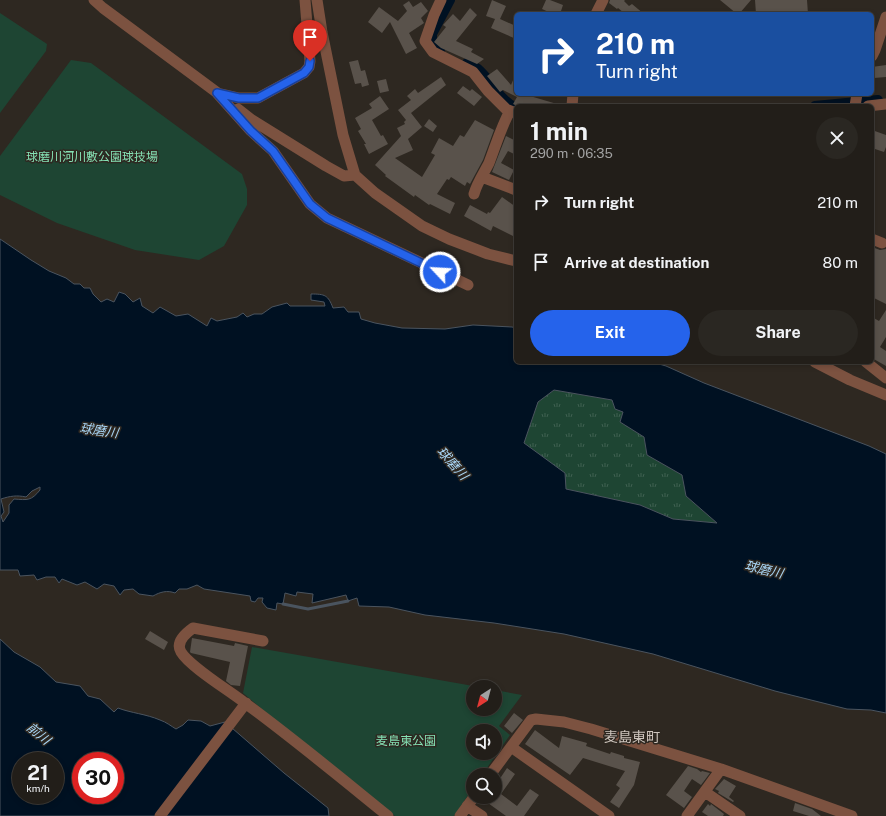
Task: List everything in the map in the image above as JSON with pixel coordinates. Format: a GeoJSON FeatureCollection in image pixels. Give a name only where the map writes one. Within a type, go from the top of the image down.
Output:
{"type":"FeatureCollection","features":[{"type":"Feature","properties":{"kind":"street"},"geometry":{"type":"LineString","coordinates":[[94,0],[252,120],[344,176],[355,175]]}},
{"type":"Feature","properties":{"kind":"street"},"geometry":{"type":"LineString","coordinates":[[217,93],[239,98],[258,98],[304,73],[309,67],[310,61],[305,0]]}},
{"type":"Feature","properties":{"kind":"street"},"geometry":{"type":"LineString","coordinates":[[317,0],[343,135],[355,175],[375,193],[422,226],[456,242],[488,254],[514,261]]}},
{"type":"Feature","properties":{"kind":"street"},"geometry":{"type":"LineString","coordinates":[[441,0],[425,41],[433,52],[473,72],[488,91],[506,109],[513,112],[495,145],[474,194]]}},
{"type":"Feature","properties":{"kind":"street"},"geometry":{"type":"LineString","coordinates":[[597,12],[603,0]]}},
{"type":"Feature","properties":{"kind":"street"},"geometry":{"type":"LineString","coordinates":[[874,51],[885,21]]}},
{"type":"Feature","properties":{"kind":"street"},"geometry":{"type":"LineString","coordinates":[[217,93],[251,131],[273,151],[310,204],[327,218],[468,285]]}},
{"type":"Feature","properties":{"kind":"street"},"geometry":{"type":"LineString","coordinates":[[874,105],[886,104]]}},
{"type":"Feature","properties":{"kind":"street"},"geometry":{"type":"LineString","coordinates":[[482,178],[514,189]]}},
{"type":"Feature","properties":{"kind":"street"},"geometry":{"type":"LineString","coordinates":[[818,364],[850,380],[886,395]]}},
{"type":"Feature","properties":{"kind":"street"},"geometry":{"type":"LineString","coordinates":[[869,364],[885,376]]}},
{"type":"Feature","properties":{"kind":"street"},"geometry":{"type":"LineString","coordinates":[[263,641],[193,628],[184,634],[179,644],[181,651],[193,664],[246,703],[388,816]]}},
{"type":"Feature","properties":{"kind":"street"},"geometry":{"type":"LineString","coordinates":[[160,816],[246,703]]}},
{"type":"Feature","properties":{"kind":"street"},"geometry":{"type":"LineString","coordinates":[[495,768],[531,720],[536,719],[564,722],[721,769],[852,816]]}},
{"type":"Feature","properties":{"kind":"street"},"geometry":{"type":"LineString","coordinates":[[511,747],[609,816]]}},
{"type":"Feature","properties":{"kind":"street"},"geometry":{"type":"LineString","coordinates":[[687,816],[721,769]]}},
{"type":"Feature","properties":{"kind":"street"},"geometry":{"type":"LineString","coordinates":[[705,792],[740,816]]}},
{"type":"Feature","properties":{"kind":"street"},"geometry":{"type":"LineString","coordinates":[[460,816],[469,804]]}},
{"type":"Feature","properties":{"kind":"street"},"geometry":{"type":"LineString","coordinates":[[473,804],[482,816]]}},
{"type":"Feature","properties":{"kind":"green space"},"geometry":{"type":"Polygon","coordinates":[[[0,13],[47,44],[46,51],[0,113],[0,13]]]}},
{"type":"Feature","properties":{"kind":"green space","name":"球磨川河川敷公園球技場"},"geometry":{"type":"Polygon","coordinates":[[[71,60],[91,63],[242,174],[247,189],[247,205],[224,246],[199,260],[135,250],[57,223],[0,195],[0,156],[71,60]]]}},
{"type":"Feature","properties":{"kind":"green space"},"geometry":{"type":"Polygon","coordinates":[[[554,390],[612,400],[623,412],[620,422],[644,437],[647,455],[682,475],[686,496],[717,523],[673,519],[640,505],[566,489],[524,443],[538,402],[554,390]]]}},
{"type":"Feature","properties":{"kind":"green space","name":"麦島東公園"},"geometry":{"type":"Polygon","coordinates":[[[252,647],[466,685],[466,716],[502,716],[502,691],[522,695],[500,724],[466,724],[466,760],[492,760],[487,768],[466,768],[466,798],[454,816],[395,816],[326,763],[243,693],[252,647]]]}},
{"type":"Feature","properties":{"kind":"green space","name":"麦島東公園"},"geometry":{"type":"Polygon","coordinates":[[[502,728],[510,735],[502,746],[502,728]]]}},
{"type":"Feature","properties":{"kind":"water","name":"球磨川"},"geometry":{"type":"Polygon","coordinates":[[[0,239],[49,271],[66,278],[74,284],[80,284],[84,288],[90,288],[93,294],[101,302],[107,299],[114,302],[119,292],[125,294],[133,302],[140,298],[142,306],[153,313],[160,307],[176,316],[188,314],[207,326],[211,318],[217,321],[237,317],[243,313],[247,317],[254,314],[262,314],[272,307],[287,303],[290,306],[325,306],[324,302],[311,300],[311,294],[316,294],[323,295],[328,298],[333,308],[344,307],[348,312],[359,312],[361,319],[402,328],[445,329],[473,325],[512,327],[514,328],[514,364],[659,364],[886,454],[886,713],[871,710],[847,709],[775,691],[653,654],[564,634],[494,623],[425,615],[389,607],[359,606],[357,598],[348,601],[346,595],[312,603],[313,594],[297,592],[296,596],[285,593],[283,604],[277,603],[276,610],[267,608],[262,602],[263,598],[258,598],[255,602],[251,601],[250,596],[204,589],[197,585],[187,589],[179,589],[175,593],[164,592],[153,596],[139,594],[133,589],[124,590],[120,595],[114,586],[104,584],[97,589],[85,582],[77,585],[62,579],[59,583],[55,577],[46,577],[37,580],[34,575],[20,576],[18,570],[0,570],[0,239]],[[554,390],[538,402],[524,443],[565,473],[566,489],[640,505],[673,519],[717,523],[686,496],[682,475],[647,455],[644,437],[620,422],[623,412],[615,409],[612,400],[554,390]],[[40,487],[32,491],[26,497],[14,496],[1,499],[4,512],[1,516],[3,522],[9,513],[9,505],[14,499],[32,498],[40,490],[40,487]]]}},
{"type":"Feature","properties":{"kind":"water","name":"前川"},"geometry":{"type":"Polygon","coordinates":[[[0,639],[14,652],[40,667],[56,682],[80,686],[88,696],[100,699],[114,712],[118,708],[149,716],[176,729],[188,720],[201,721],[210,726],[225,722],[284,773],[328,808],[329,816],[0,816],[0,639]]]}},
{"type":"Feature","properties":{"kind":"building"},"geometry":{"type":"Polygon","coordinates":[[[492,0],[506,6],[500,19],[514,25],[514,38],[491,28],[495,19],[486,16],[492,0]]]}},
{"type":"Feature","properties":{"kind":"building"},"geometry":{"type":"Polygon","coordinates":[[[546,0],[563,5],[561,12],[549,12],[542,9],[546,0]]]}},
{"type":"Feature","properties":{"kind":"building"},"geometry":{"type":"Polygon","coordinates":[[[610,0],[625,0],[624,1],[629,6],[632,4],[642,12],[623,12],[609,3],[610,0]]]}},
{"type":"Feature","properties":{"kind":"building"},"geometry":{"type":"Polygon","coordinates":[[[720,0],[751,0],[741,12],[735,12],[720,0]]]}},
{"type":"Feature","properties":{"kind":"building"},"geometry":{"type":"Polygon","coordinates":[[[755,0],[807,0],[808,12],[756,12],[755,0]]]}},
{"type":"Feature","properties":{"kind":"building"},"geometry":{"type":"Polygon","coordinates":[[[409,1],[413,7],[421,2],[428,11],[421,18],[424,23],[409,33],[417,48],[406,54],[390,22],[382,33],[368,22],[379,7],[398,21],[407,11],[403,5],[409,1]]]}},
{"type":"Feature","properties":{"kind":"building"},"geometry":{"type":"Polygon","coordinates":[[[470,8],[477,15],[456,41],[473,49],[471,52],[484,59],[477,64],[441,48],[434,42],[446,27],[443,25],[453,14],[460,21],[470,8]]]}},
{"type":"Feature","properties":{"kind":"building"},"geometry":{"type":"Polygon","coordinates":[[[358,60],[361,71],[365,70],[369,85],[362,87],[361,83],[355,84],[349,62],[358,60]]]}},
{"type":"Feature","properties":{"kind":"building"},"geometry":{"type":"Polygon","coordinates":[[[886,65],[886,77],[874,78],[874,67],[886,65]]]}},
{"type":"Feature","properties":{"kind":"building"},"geometry":{"type":"Polygon","coordinates":[[[497,69],[511,85],[514,78],[514,96],[503,90],[500,92],[487,76],[497,69]]]}},
{"type":"Feature","properties":{"kind":"building"},"geometry":{"type":"Polygon","coordinates":[[[441,77],[446,85],[411,113],[422,127],[408,139],[413,150],[395,158],[422,177],[435,155],[431,153],[439,138],[453,146],[460,135],[464,137],[475,120],[494,130],[483,160],[470,184],[467,182],[465,186],[451,177],[449,180],[447,179],[437,194],[455,203],[450,214],[430,204],[429,205],[415,195],[414,197],[385,176],[386,175],[375,165],[401,136],[397,128],[405,124],[404,122],[406,120],[398,110],[411,100],[407,96],[415,89],[418,93],[441,77]]]}},
{"type":"Feature","properties":{"kind":"building"},"geometry":{"type":"Polygon","coordinates":[[[386,79],[389,91],[380,93],[377,81],[386,79]]]}},
{"type":"Feature","properties":{"kind":"building"},"geometry":{"type":"Polygon","coordinates":[[[463,86],[470,91],[472,89],[482,97],[474,106],[457,93],[463,86]]]}},
{"type":"Feature","properties":{"kind":"building"},"geometry":{"type":"Polygon","coordinates":[[[380,96],[389,109],[372,120],[381,136],[383,135],[388,144],[369,154],[364,144],[366,144],[358,131],[361,129],[355,118],[372,108],[369,104],[380,96]]]}},
{"type":"Feature","properties":{"kind":"building"},"geometry":{"type":"Polygon","coordinates":[[[515,96],[530,96],[557,104],[514,104],[513,104],[517,97],[515,96]]]}},
{"type":"Feature","properties":{"kind":"building"},"geometry":{"type":"Polygon","coordinates":[[[429,119],[437,126],[433,132],[424,126],[429,119]]]}},
{"type":"Feature","properties":{"kind":"building"},"geometry":{"type":"Polygon","coordinates":[[[874,131],[886,135],[886,147],[884,152],[874,149],[874,131]]]}},
{"type":"Feature","properties":{"kind":"building"},"geometry":{"type":"Polygon","coordinates":[[[506,136],[514,140],[514,154],[508,151],[501,163],[514,170],[509,180],[492,172],[506,136]]]}},
{"type":"Feature","properties":{"kind":"building"},"geometry":{"type":"Polygon","coordinates":[[[502,197],[514,206],[513,236],[493,226],[491,231],[464,216],[470,205],[487,214],[488,212],[490,213],[502,197]]]}},
{"type":"Feature","properties":{"kind":"building"},"geometry":{"type":"Polygon","coordinates":[[[874,248],[880,250],[886,249],[886,304],[874,298],[874,248]]]}},
{"type":"Feature","properties":{"kind":"building"},"geometry":{"type":"Polygon","coordinates":[[[886,310],[886,337],[880,347],[886,351],[886,366],[874,359],[874,318],[879,321],[886,310]]]}},
{"type":"Feature","properties":{"kind":"building"},"geometry":{"type":"Polygon","coordinates":[[[150,631],[168,642],[164,650],[145,639],[150,631]]]}},
{"type":"Feature","properties":{"kind":"building"},"geometry":{"type":"Polygon","coordinates":[[[192,638],[234,646],[235,643],[248,646],[240,686],[231,685],[226,681],[230,662],[190,652],[192,638]]]}},
{"type":"Feature","properties":{"kind":"building"},"geometry":{"type":"Polygon","coordinates":[[[514,713],[523,720],[512,733],[504,726],[514,713]]]}},
{"type":"Feature","properties":{"kind":"building"},"geometry":{"type":"Polygon","coordinates":[[[535,730],[559,748],[562,736],[587,743],[586,746],[610,754],[611,752],[624,756],[624,758],[640,762],[634,785],[619,808],[610,802],[620,788],[616,785],[625,771],[583,758],[570,775],[525,744],[535,730]]]}},
{"type":"Feature","properties":{"kind":"building"},"geometry":{"type":"Polygon","coordinates":[[[688,766],[701,772],[710,773],[701,785],[692,779],[684,791],[692,797],[684,808],[666,795],[688,766]]]}},
{"type":"Feature","properties":{"kind":"building"},"geometry":{"type":"Polygon","coordinates":[[[507,768],[515,774],[502,793],[502,776],[507,768]]]}},
{"type":"Feature","properties":{"kind":"building"},"geometry":{"type":"Polygon","coordinates":[[[724,779],[736,786],[729,797],[734,801],[733,802],[718,793],[719,791],[715,789],[724,779]]]}},
{"type":"Feature","properties":{"kind":"building"},"geometry":{"type":"Polygon","coordinates":[[[530,789],[539,795],[524,816],[506,816],[489,804],[502,804],[502,795],[517,806],[530,789]]]}},
{"type":"Feature","properties":{"kind":"building"},"geometry":{"type":"Polygon","coordinates":[[[795,803],[812,809],[821,816],[809,816],[793,811],[795,803]]]}},
{"type":"Feature","properties":{"kind":"building"},"geometry":{"type":"Polygon","coordinates":[[[708,804],[710,806],[711,804],[724,814],[723,816],[708,816],[702,812],[708,804]]]}},
{"type":"Feature","properties":{"kind":"waterway"},"geometry":{"type":"LineString","coordinates":[[440,50],[432,43],[432,34],[450,0]]}},
{"type":"Feature","properties":{"kind":"waterway"},"geometry":{"type":"LineString","coordinates":[[467,63],[478,69],[500,95],[514,107]]}},
{"type":"Feature","properties":{"kind":"waterway"},"geometry":{"type":"LineString","coordinates":[[836,104],[878,100]]}},
{"type":"Feature","properties":{"kind":"waterway"},"geometry":{"type":"LineString","coordinates":[[283,604],[308,609],[348,601]]}},
{"type":"Feature","properties":{"kind":"district","name":"麦島東町"},"geometry":{"type":"Point","coordinates":[632,737]}},
{"type":"Feature","properties":{"kind":"route"},"geometry":{"type":"LineString","coordinates":[[310,61],[309,67],[304,73],[258,98],[239,98],[217,93],[251,131],[273,151],[310,204],[327,218],[440,272]]}}]}
